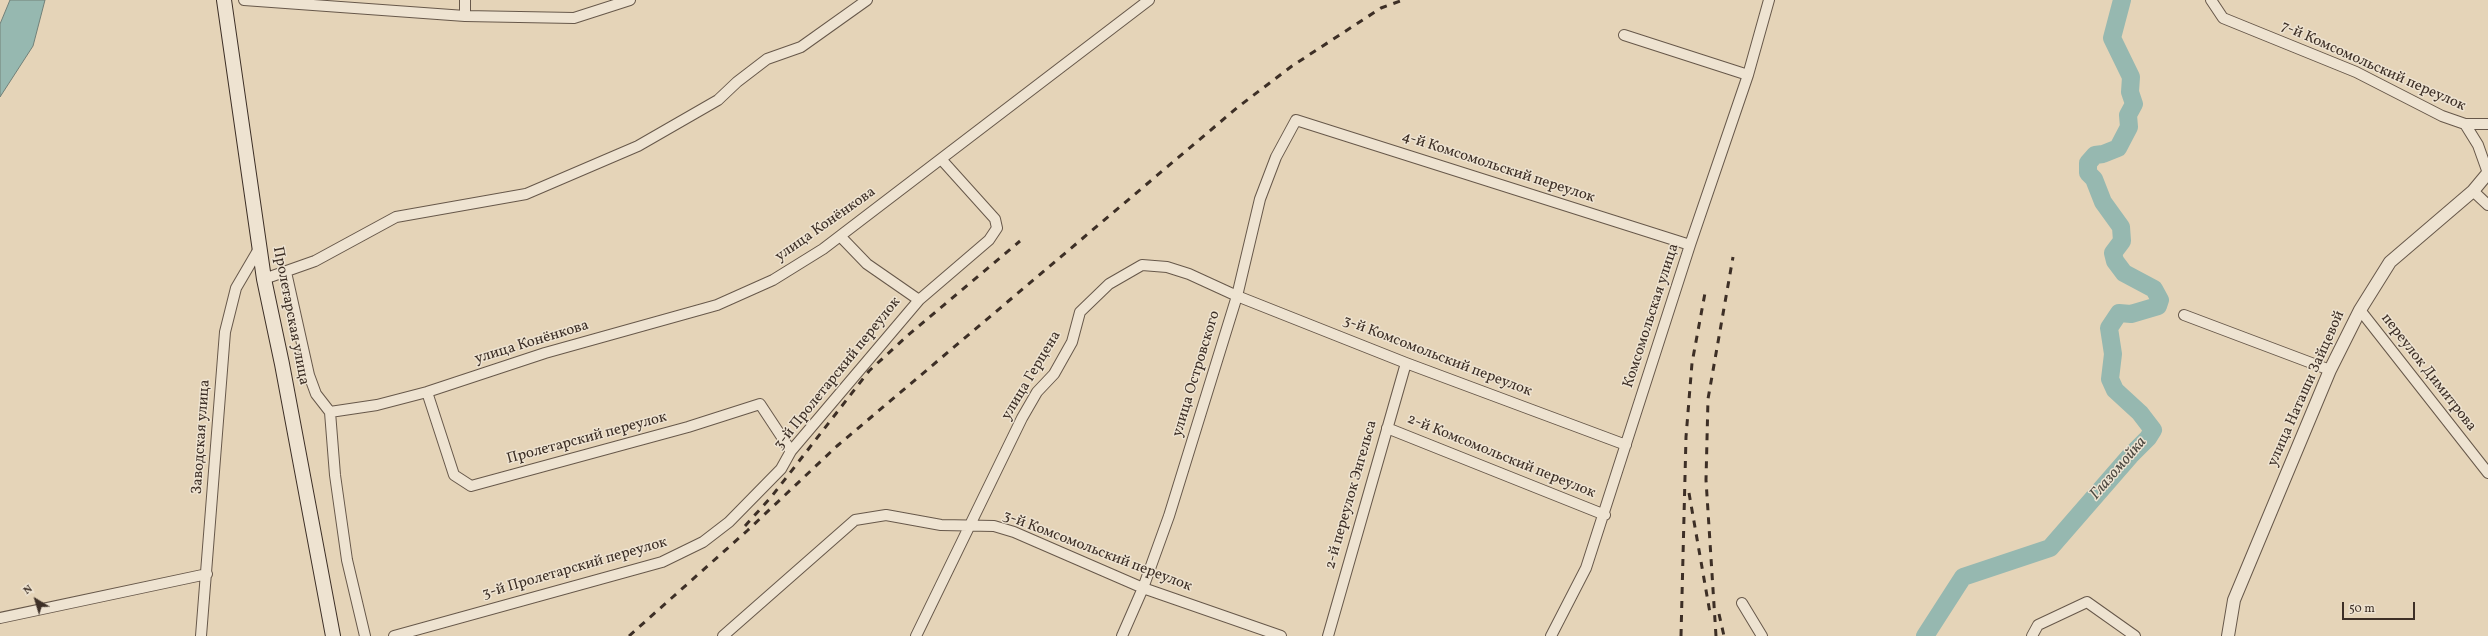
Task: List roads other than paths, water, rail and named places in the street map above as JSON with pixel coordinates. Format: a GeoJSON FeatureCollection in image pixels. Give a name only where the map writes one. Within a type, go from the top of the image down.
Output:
{"type":"FeatureCollection","features":[{"type":"Feature","properties":{"kind":"main road","name":"Пролетарская улица"},"geometry":{"type":"LineString","coordinates":[[224,0],[264,279],[282,364],[333,636]]}},
{"type":"Feature","properties":{"kind":"street"},"geometry":{"type":"LineString","coordinates":[[244,0],[355,3],[465,16],[574,18],[629,0]]}},
{"type":"Feature","properties":{"kind":"street"},"geometry":{"type":"LineString","coordinates":[[464,0],[465,16]]}},
{"type":"Feature","properties":{"kind":"street"},"geometry":{"type":"LineString","coordinates":[[264,279],[315,261],[396,217],[526,194],[638,146],[718,100],[737,82],[767,59],[801,47],[867,0]]}},
{"type":"Feature","properties":{"kind":"street","name":"улица Конёнкова"},"geometry":{"type":"LineString","coordinates":[[330,412],[377,405],[427,392],[545,353],[717,305],[773,280],[840,236],[1149,0]]}},
{"type":"Feature","properties":{"kind":"street","name":"Комсомольская улица"},"geometry":{"type":"LineString","coordinates":[[1551,636],[1586,568],[1605,515],[1690,245],[1748,75],[1769,0]]}},
{"type":"Feature","properties":{"kind":"street","name":"7-й Комсомольский переулок"},"geometry":{"type":"LineString","coordinates":[[2211,0],[2223,18],[2356,72],[2442,116],[2465,124],[2488,124]]}},
{"type":"Feature","properties":{"kind":"street"},"geometry":{"type":"LineString","coordinates":[[1624,35],[1748,75]]}},
{"type":"Feature","properties":{"kind":"street","name":"4-й Комсомольский переулок"},"geometry":{"type":"LineString","coordinates":[[1296,120],[1690,245]]}},
{"type":"Feature","properties":{"kind":"street","name":"улица Островского"},"geometry":{"type":"LineString","coordinates":[[1122,636],[1143,588],[1169,516],[1237,296],[1260,199],[1276,157],[1296,120]]}},
{"type":"Feature","properties":{"kind":"street"},"geometry":{"type":"LineString","coordinates":[[2465,124],[2478,145],[2488,173]]}},
{"type":"Feature","properties":{"kind":"street","name":"3-й Пролетарский переулок"},"geometry":{"type":"LineString","coordinates":[[394,636],[662,562],[703,542],[729,522],[781,469],[791,451],[919,300],[989,240],[997,228],[995,219],[941,159]]}},
{"type":"Feature","properties":{"kind":"street","name":"улица Наташи Зайцевой"},"geometry":{"type":"LineString","coordinates":[[2228,636],[2234,600],[2330,370],[2360,310],[2390,262],[2474,191],[2488,173]]}},
{"type":"Feature","properties":{"kind":"street"},"geometry":{"type":"LineString","coordinates":[[2474,191],[2488,205]]}},
{"type":"Feature","properties":{"kind":"street"},"geometry":{"type":"LineString","coordinates":[[840,236],[867,264],[919,300]]}},
{"type":"Feature","properties":{"kind":"street","name":"Заводская улица"},"geometry":{"type":"LineString","coordinates":[[201,636],[225,332],[236,288],[260,247]]}},
{"type":"Feature","properties":{"kind":"street","name":"улица Герцена"},"geometry":{"type":"LineString","coordinates":[[916,636],[1022,418],[1037,392],[1054,374],[1072,342],[1080,312],[1109,284],[1142,265],[1167,267],[1189,274],[1237,296]]}},
{"type":"Feature","properties":{"kind":"street","name":"Пролетарская улица"},"geometry":{"type":"LineString","coordinates":[[286,272],[309,375],[316,394],[330,412]]}},
{"type":"Feature","properties":{"kind":"street","name":"3-й Комсомольский переулок"},"geometry":{"type":"LineString","coordinates":[[1237,296],[1406,363],[1626,445]]}},
{"type":"Feature","properties":{"kind":"street","name":"переулок Димитрова"},"geometry":{"type":"LineString","coordinates":[[2360,310],[2488,473]]}},
{"type":"Feature","properties":{"kind":"street"},"geometry":{"type":"LineString","coordinates":[[2184,315],[2255,340],[2330,370]]}},
{"type":"Feature","properties":{"kind":"street","name":"2-й переулок Энгельса"},"geometry":{"type":"LineString","coordinates":[[1328,636],[1406,363]]}},
{"type":"Feature","properties":{"kind":"street","name":"Пролетарский переулок"},"geometry":{"type":"LineString","coordinates":[[427,392],[454,475],[471,486],[688,427],[760,404],[791,451]]}},
{"type":"Feature","properties":{"kind":"street"},"geometry":{"type":"LineString","coordinates":[[330,412],[335,475],[347,560],[365,636]]}},
{"type":"Feature","properties":{"kind":"street","name":"2-й Комсомольский переулок"},"geometry":{"type":"LineString","coordinates":[[1387,428],[1605,515]]}},
{"type":"Feature","properties":{"kind":"street","name":"3-й Комсомольский переулок"},"geometry":{"type":"LineString","coordinates":[[723,636],[855,520],[886,515],[941,525],[968,527],[994,526],[1014,532],[1143,588],[1282,636]]}},
{"type":"Feature","properties":{"kind":"street"},"geometry":{"type":"LineString","coordinates":[[0,618],[207,574]]}},
{"type":"Feature","properties":{"kind":"street"},"geometry":{"type":"LineString","coordinates":[[2032,636],[2038,625],[2087,602],[2135,636]]}},
{"type":"Feature","properties":{"kind":"street"},"geometry":{"type":"LineString","coordinates":[[1742,603],[1762,636]]}},
{"type":"Feature","properties":{"kind":"water"},"geometry":{"type":"Polygon","coordinates":[[[10,0],[45,0],[33,46],[0,97],[0,24],[10,0]]]}},
{"type":"Feature","properties":{"kind":"waterway","name":"Глазомойка"},"geometry":{"type":"LineString","coordinates":[[1925,636],[1963,577],[2050,548],[2130,456],[2148,438],[2153,430],[2140,413],[2115,390],[2110,379],[2113,354],[2109,328],[2119,313],[2131,314],[2158,306],[2160,300],[2154,289],[2124,273],[2115,261],[2113,253],[2122,241],[2121,227],[2103,202],[2094,179],[2088,173],[2088,163],[2095,155],[2103,154],[2118,148],[2129,127],[2128,115],[2134,104],[2130,92],[2131,77],[2112,38],[2122,0]]}},
{"type":"Feature","properties":{"kind":"railway"},"geometry":{"type":"LineString","coordinates":[[629,636],[748,530],[837,446],[1238,107],[1292,66],[1381,8],[1403,0]]}},
{"type":"Feature","properties":{"kind":"railway"},"geometry":{"type":"LineString","coordinates":[[745,526],[772,496],[869,371],[907,336],[1020,241]]}},
{"type":"Feature","properties":{"kind":"railway"},"geometry":{"type":"LineString","coordinates":[[1716,636],[1706,480],[1708,399],[1733,257]]}},
{"type":"Feature","properties":{"kind":"railway"},"geometry":{"type":"LineString","coordinates":[[1681,636],[1686,437],[1692,363],[1705,293]]}},
{"type":"Feature","properties":{"kind":"railway"},"geometry":{"type":"LineString","coordinates":[[1689,493],[1710,613]]}},
{"type":"Feature","properties":{"kind":"railway"},"geometry":{"type":"LineString","coordinates":[[1719,614],[1724,636]]}}]}
